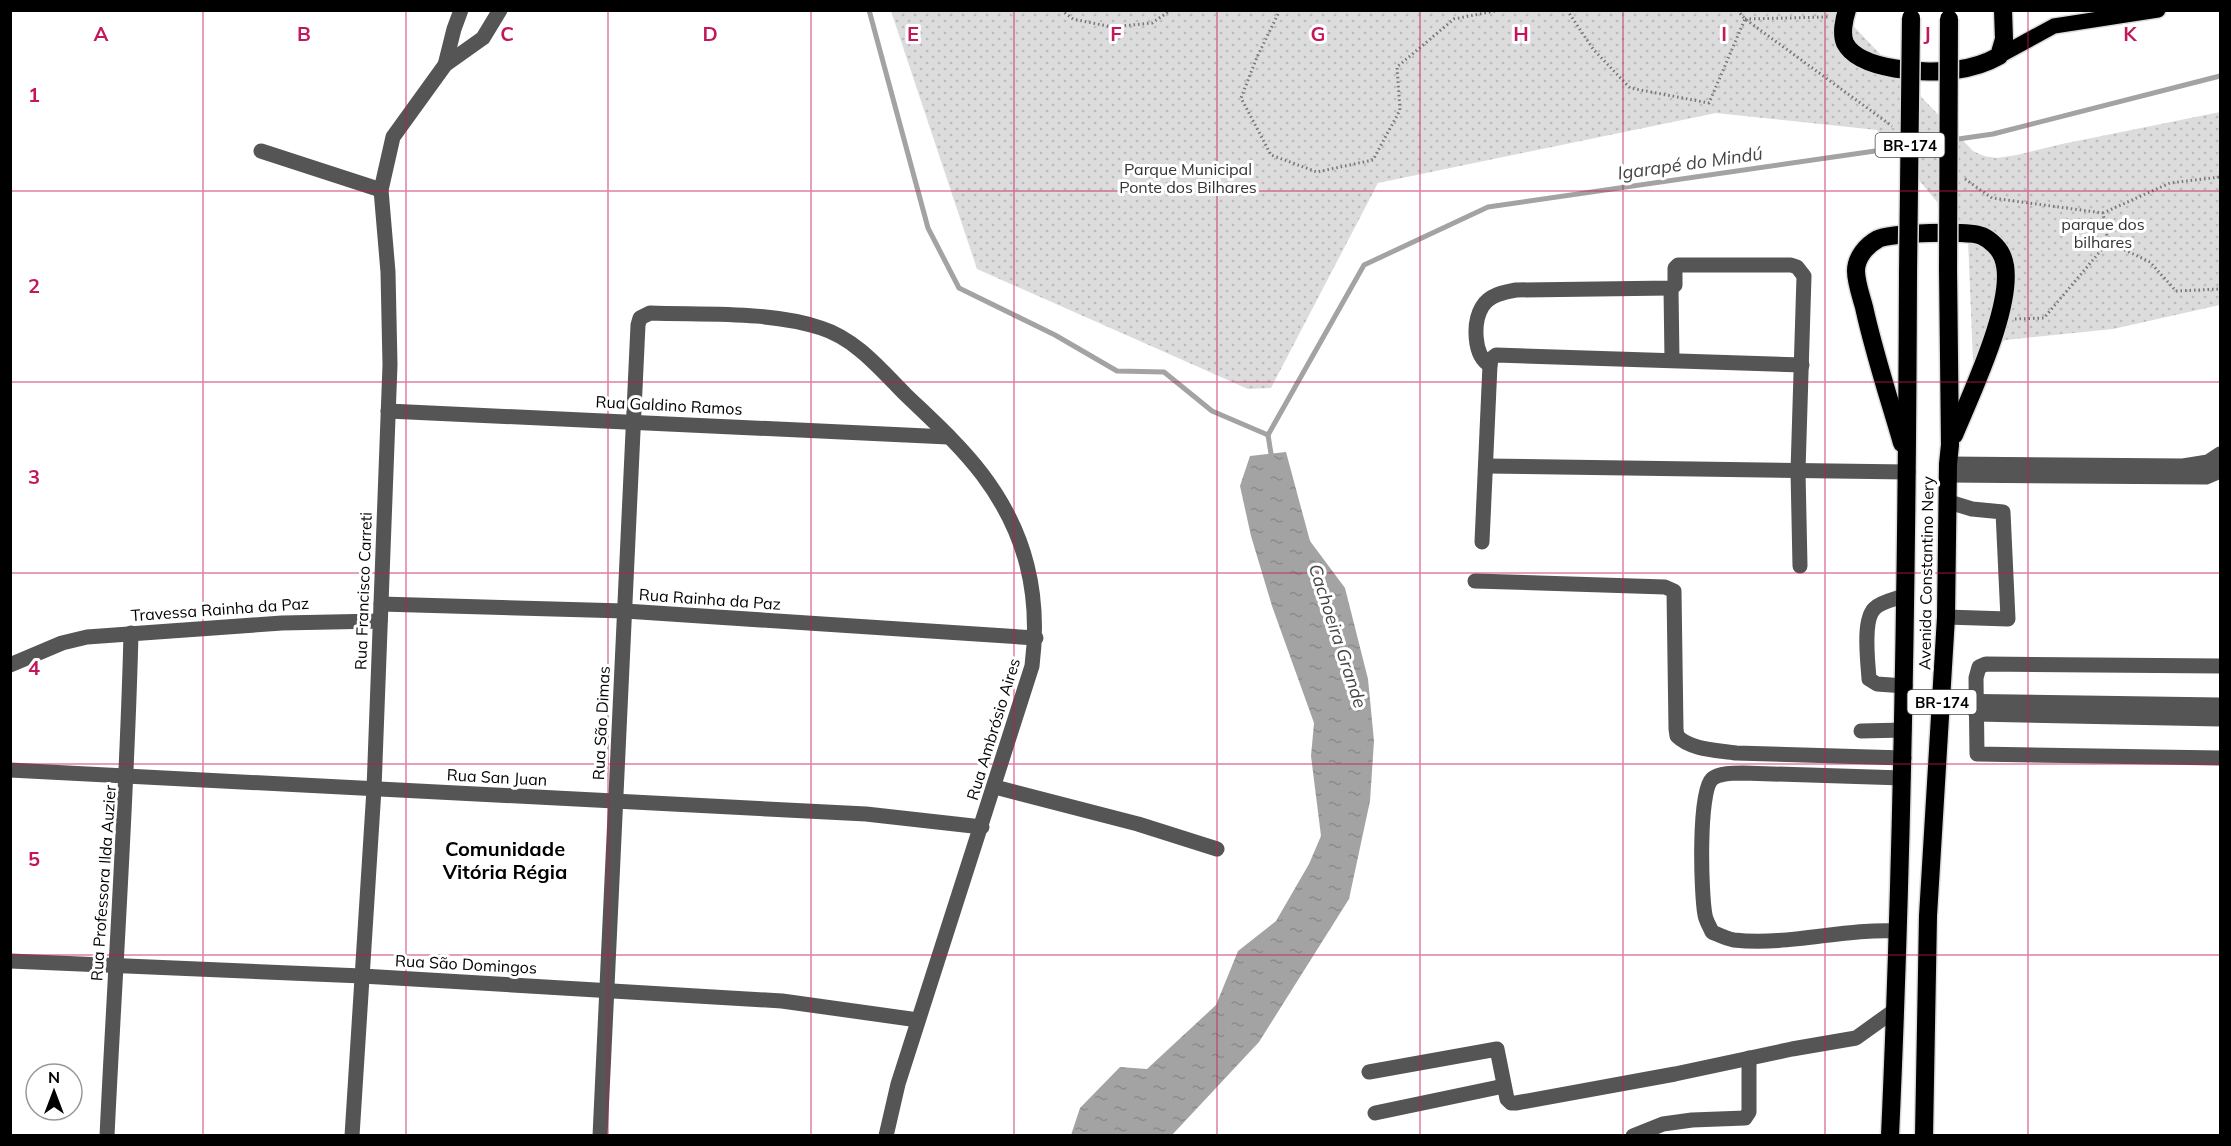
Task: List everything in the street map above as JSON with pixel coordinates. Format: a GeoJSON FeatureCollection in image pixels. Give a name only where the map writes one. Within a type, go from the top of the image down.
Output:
{"type":"FeatureCollection","features":[{"type":"Feature","properties":{"kind":"highway"},"geometry":{"type":"LineString","coordinates":[[1846,14],[1845,43],[1864,59],[1882,66],[1905,70],[1953,71],[1985,64],[1999,56],[2004,39],[2003,10]]}},
{"type":"Feature","properties":{"kind":"highway","name":"Avenida Constantino Nery"},"geometry":{"type":"LineString","coordinates":[[1890,1136],[1904,758],[1911,14]]}},
{"type":"Feature","properties":{"kind":"highway","name":"Avenida Constantino Nery"},"geometry":{"type":"LineString","coordinates":[[1924,1136],[1928,916],[1942,701],[1949,502],[1949,15]]}},
{"type":"Feature","properties":{"kind":"highway"},"geometry":{"type":"LineString","coordinates":[[1908,467],[1868,326],[1856,272],[1858,261],[1865,248],[1880,237],[1953,232],[1982,236],[1998,249],[2003,257],[2008,274],[2005,301],[1950,445]]}},
{"type":"Feature","properties":{"kind":"main road"},"geometry":{"type":"LineString","coordinates":[[2050,10],[2054,26]]}},
{"type":"Feature","properties":{"kind":"main road"},"geometry":{"type":"LineString","coordinates":[[1999,56],[2054,26],[2158,10]]}},
{"type":"Feature","properties":{"kind":"street","name":"Rua Francisco Carreti"},"geometry":{"type":"LineString","coordinates":[[445,65],[461,10]]}},
{"type":"Feature","properties":{"kind":"street","name":"Rua Francisco Carreti"},"geometry":{"type":"LineString","coordinates":[[352,1136],[374,789],[390,365],[388,272],[381,190],[393,137],[445,65],[483,38],[500,10]]}},
{"type":"Feature","properties":{"kind":"street"},"geometry":{"type":"LineString","coordinates":[[261,152],[381,190]]}},
{"type":"Feature","properties":{"kind":"street"},"geometry":{"type":"LineString","coordinates":[[1490,365],[1480,357],[1478,350],[1478,321],[1482,307],[1491,298],[1503,292],[1671,288],[1675,285],[1675,268],[1678,265],[1797,267],[1804,276],[1798,471],[1800,566]]}},
{"type":"Feature","properties":{"kind":"street"},"geometry":{"type":"LineString","coordinates":[[1671,288],[1672,360]]}},
{"type":"Feature","properties":{"kind":"street","name":"Rua São Dimas"},"geometry":{"type":"LineString","coordinates":[[600,1136],[638,325],[640,318],[645,314]]}},
{"type":"Feature","properties":{"kind":"street","name":"Rua Ambrósio Aires"},"geometry":{"type":"LineString","coordinates":[[645,314],[782,318],[823,328],[851,342],[873,361],[981,472],[1009,514],[1028,571],[1034,598],[1036,638],[1032,666],[898,1084],[886,1136]]}},
{"type":"Feature","properties":{"kind":"street"},"geometry":{"type":"LineString","coordinates":[[1482,542],[1490,365],[1491,359],[1496,355],[1802,365]]}},
{"type":"Feature","properties":{"kind":"street","name":"Rua Galdino Ramos"},"geometry":{"type":"LineString","coordinates":[[388,411],[948,437]]}},
{"type":"Feature","properties":{"kind":"street"},"geometry":{"type":"LineString","coordinates":[[1948,470],[2183,466],[2208,462],[2220,454]]}},
{"type":"Feature","properties":{"kind":"street"},"geometry":{"type":"LineString","coordinates":[[1486,466],[1798,471],[1908,467]]}},
{"type":"Feature","properties":{"kind":"street"},"geometry":{"type":"LineString","coordinates":[[1948,470],[2206,477],[2220,471]]}},
{"type":"Feature","properties":{"kind":"street"},"geometry":{"type":"LineString","coordinates":[[1946,617],[2008,618],[2003,512],[1972,509],[1949,502]]}},
{"type":"Feature","properties":{"kind":"street"},"geometry":{"type":"LineString","coordinates":[[1475,581],[1665,587],[1674,591],[1676,729],[1677,736],[1683,742],[1711,750],[1736,753],[1904,758]]}},
{"type":"Feature","properties":{"kind":"street"},"geometry":{"type":"LineString","coordinates":[[1905,686],[1877,684],[1869,679],[1867,633],[1869,615],[1876,606],[1906,595]]}},
{"type":"Feature","properties":{"kind":"street","name":"Rua Rainha da Paz"},"geometry":{"type":"LineString","coordinates":[[381,604],[625,611],[1036,638]]}},
{"type":"Feature","properties":{"kind":"street","name":"Travessa Rainha da Paz"},"geometry":{"type":"LineString","coordinates":[[10,665],[62,643],[87,637],[282,623],[380,621]]}},
{"type":"Feature","properties":{"kind":"street","name":"Rua Professora Ilda Auzier"},"geometry":{"type":"LineString","coordinates":[[107,1136],[127,777],[131,633]]}},
{"type":"Feature","properties":{"kind":"street"},"geometry":{"type":"LineString","coordinates":[[2220,666],[1986,664],[1979,667],[1976,678],[1977,754],[2220,758]]}},
{"type":"Feature","properties":{"kind":"street"},"geometry":{"type":"LineString","coordinates":[[1942,701],[1976,707],[2220,718]]}},
{"type":"Feature","properties":{"kind":"street"},"geometry":{"type":"LineString","coordinates":[[1976,707],[2220,705]]}},
{"type":"Feature","properties":{"kind":"street"},"geometry":{"type":"LineString","coordinates":[[1861,730],[1904,730]]}},
{"type":"Feature","properties":{"kind":"street","name":"Rua San Juan"},"geometry":{"type":"LineString","coordinates":[[10,770],[866,814],[981,827]]}},
{"type":"Feature","properties":{"kind":"street"},"geometry":{"type":"LineString","coordinates":[[1898,931],[1874,930],[1777,940],[1732,940],[1712,932],[1705,917],[1702,841],[1706,788],[1713,778],[1728,773],[1903,778]]}},
{"type":"Feature","properties":{"kind":"street"},"geometry":{"type":"LineString","coordinates":[[995,787],[1138,824],[1216,849]]}},
{"type":"Feature","properties":{"kind":"street","name":"Rua São Domingos"},"geometry":{"type":"LineString","coordinates":[[10,961],[362,976],[782,1001],[918,1020]]}},
{"type":"Feature","properties":{"kind":"street"},"geometry":{"type":"LineString","coordinates":[[1369,1072],[1497,1048],[1507,1099],[1516,1103],[1856,1038],[1876,1026],[1895,1010]]}},
{"type":"Feature","properties":{"kind":"street"},"geometry":{"type":"LineString","coordinates":[[1633,1136],[1663,1124],[1692,1120],[1745,1118],[1749,1112],[1749,1058]]}},
{"type":"Feature","properties":{"kind":"street"},"geometry":{"type":"LineString","coordinates":[[1376,1113],[1504,1086]]}},
{"type":"Feature","properties":{"kind":"path"},"geometry":{"type":"LineString","coordinates":[[1061,10],[1073,20],[1112,27],[1152,23],[1171,10]]}},
{"type":"Feature","properties":{"kind":"path"},"geometry":{"type":"LineString","coordinates":[[1280,10],[1257,57],[1241,98],[1271,155],[1317,172],[1373,160],[1400,110],[1397,67],[1454,20],[1500,10]]}},
{"type":"Feature","properties":{"kind":"path"},"geometry":{"type":"LineString","coordinates":[[1567,10],[1593,49],[1630,88],[1709,103],[1745,20]]}},
{"type":"Feature","properties":{"kind":"path"},"geometry":{"type":"LineString","coordinates":[[1737,10],[1745,20]]}},
{"type":"Feature","properties":{"kind":"path"},"geometry":{"type":"LineString","coordinates":[[1745,20],[1846,14]]}},
{"type":"Feature","properties":{"kind":"path"},"geometry":{"type":"LineString","coordinates":[[1999,320],[2044,318],[2108,242],[2103,213],[2170,183],[2220,177]]}},
{"type":"Feature","properties":{"kind":"path"},"geometry":{"type":"LineString","coordinates":[[2108,242],[2150,262],[2176,291],[2220,290]]}},
{"type":"Feature","properties":{"kind":"green space","name":"Parque Municipal Ponte dos Bilhares"},"geometry":{"type":"Polygon","coordinates":[[[891,11],[1839,11],[1973,151],[1984,156],[1996,158],[2017,155],[2220,112],[2220,305],[2113,329],[2005,340],[1973,361],[1968,239],[1877,130],[1716,113],[1378,183],[1271,388],[1248,389],[977,269],[891,11]]]}},
{"type":"Feature","properties":{"kind":"water"},"geometry":{"type":"Polygon","coordinates":[[[1286,452],[1310,541],[1345,588],[1368,679],[1374,741],[1370,801],[1349,899],[1259,1042],[1172,1135],[1071,1135],[1080,1108],[1120,1067],[1147,1069],[1216,1005],[1238,951],[1276,921],[1309,864],[1321,836],[1311,756],[1314,723],[1272,606],[1251,536],[1240,486],[1250,456],[1286,452]]]}},
{"type":"Feature","properties":{"kind":"waterway"},"geometry":{"type":"LineString","coordinates":[[869,10],[928,228],[959,288],[1055,335],[1117,371],[1164,372],[1212,411],[1268,435]]}},
{"type":"Feature","properties":{"kind":"waterway","name":"Igarapé do Mindú"},"geometry":{"type":"LineString","coordinates":[[1268,435],[1364,265],[1488,207],[1993,134],[2220,76]]}},
{"type":"Feature","properties":{"kind":"waterway","name":"Cachoeira Grande"},"geometry":{"type":"LineString","coordinates":[[1268,435],[1272,460]]}},
{"type":"Feature","properties":{"kind":"district","name":"Comunidade Vitória Régia"},"geometry":{"type":"Point","coordinates":[505,860]}},
{"type":"Feature","properties":{"kind":"park label","name":"parque dos bilhares"},"geometry":{"type":"Point","coordinates":[2103,233]}}]}
